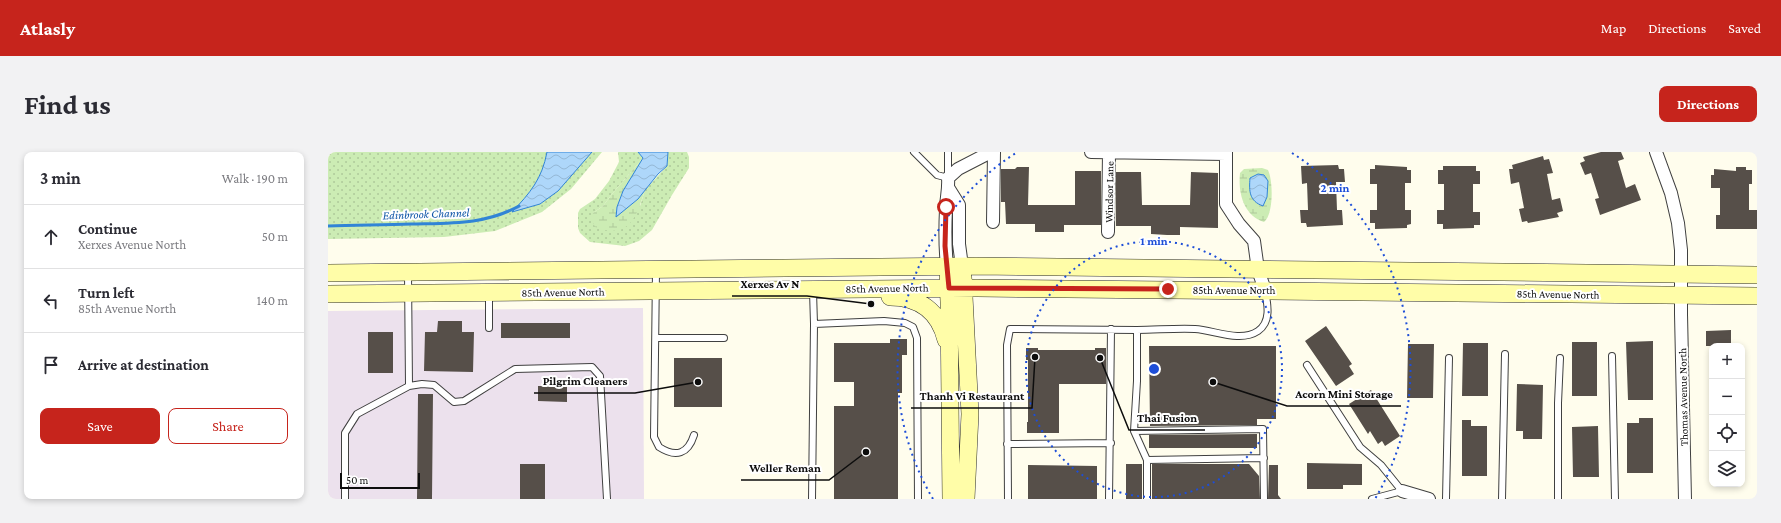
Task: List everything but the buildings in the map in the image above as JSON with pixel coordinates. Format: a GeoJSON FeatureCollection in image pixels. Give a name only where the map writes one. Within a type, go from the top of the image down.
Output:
{"type":"FeatureCollection","features":[{"type":"Feature","properties":{"kind":"main road","name":"85th Avenue North"},"geometry":{"type":"LineString","coordinates":[[328,273],[954,266],[1757,275]]}},
{"type":"Feature","properties":{"kind":"main road"},"geometry":{"type":"LineString","coordinates":[[954,266],[970,414],[966,499]]}},
{"type":"Feature","properties":{"kind":"main road","name":"85th Avenue North"},"geometry":{"type":"LineString","coordinates":[[328,294],[956,288],[1757,296]]}},
{"type":"Feature","properties":{"kind":"main road"},"geometry":{"type":"LineString","coordinates":[[951,499],[949,351],[956,288]]}},
{"type":"Feature","properties":{"kind":"main road"},"geometry":{"type":"LineString","coordinates":[[813,289],[844,298],[899,297],[916,302],[931,311],[937,318],[943,328],[949,351]]}},
{"type":"Feature","properties":{"kind":"street"},"geometry":{"type":"LineString","coordinates":[[954,266],[945,246],[948,184],[958,169],[992,152],[993,222]]}},
{"type":"Feature","properties":{"kind":"street"},"geometry":{"type":"LineString","coordinates":[[1091,152],[1226,153],[1226,204],[1239,224],[1254,241],[1258,270],[1265,290]]}},
{"type":"Feature","properties":{"kind":"street","name":"Windsor Lane"},"geometry":{"type":"LineString","coordinates":[[1108,232],[1109,152]]}},
{"type":"Feature","properties":{"kind":"street","name":"Thomas Avenue North"},"geometry":{"type":"LineString","coordinates":[[1656,152],[1671,193],[1678,223],[1682,274],[1681,296],[1685,499]]}},
{"type":"Feature","properties":{"kind":"street"},"geometry":{"type":"LineString","coordinates":[[1407,495],[1429,499]]}},
{"type":"Feature","properties":{"kind":"lane"},"geometry":{"type":"LineString","coordinates":[[914,152],[948,184]]}},
{"type":"Feature","properties":{"kind":"lane"},"geometry":{"type":"LineString","coordinates":[[948,152],[948,184]]}},
{"type":"Feature","properties":{"kind":"lane"},"geometry":{"type":"LineString","coordinates":[[656,269],[654,437],[659,447],[672,453],[683,452],[690,446],[694,435]]}},
{"type":"Feature","properties":{"kind":"lane"},"geometry":{"type":"LineString","coordinates":[[408,272],[408,386]]}},
{"type":"Feature","properties":{"kind":"lane"},"geometry":{"type":"LineString","coordinates":[[812,499],[813,289]]}},
{"type":"Feature","properties":{"kind":"lane"},"geometry":{"type":"LineString","coordinates":[[1008,499],[1007,346],[1010,330],[1196,329],[1238,336],[1248,335],[1257,331],[1265,324],[1267,318],[1267,304],[1265,290]]}},
{"type":"Feature","properties":{"kind":"lane"},"geometry":{"type":"LineString","coordinates":[[489,292],[489,328]]}},
{"type":"Feature","properties":{"kind":"lane"},"geometry":{"type":"LineString","coordinates":[[814,324],[905,322],[913,327],[917,338],[918,499]]}},
{"type":"Feature","properties":{"kind":"lane"},"geometry":{"type":"LineString","coordinates":[[1109,499],[1111,329]]}},
{"type":"Feature","properties":{"kind":"lane"},"geometry":{"type":"LineString","coordinates":[[1137,330],[1137,381],[1134,431],[1147,460],[1147,499]]}},
{"type":"Feature","properties":{"kind":"lane"},"geometry":{"type":"LineString","coordinates":[[656,338],[724,338]]}},
{"type":"Feature","properties":{"kind":"lane"},"geometry":{"type":"LineString","coordinates":[[1502,499],[1505,354]]}},
{"type":"Feature","properties":{"kind":"lane"},"geometry":{"type":"LineString","coordinates":[[1612,356],[1615,499]]}},
{"type":"Feature","properties":{"kind":"lane"},"geometry":{"type":"LineString","coordinates":[[1446,499],[1449,358]]}},
{"type":"Feature","properties":{"kind":"lane"},"geometry":{"type":"LineString","coordinates":[[1558,499],[1558,403],[1560,358]]}},
{"type":"Feature","properties":{"kind":"lane"},"geometry":{"type":"LineString","coordinates":[[1307,365],[1360,447],[1380,465],[1407,495]]}},
{"type":"Feature","properties":{"kind":"lane"},"geometry":{"type":"LineString","coordinates":[[345,499],[345,433],[357,414],[408,386],[422,384],[434,385],[454,402],[464,401],[515,369],[592,367],[600,376],[607,499]]}},
{"type":"Feature","properties":{"kind":"lane"},"geometry":{"type":"LineString","coordinates":[[1134,431],[1263,429],[1264,499]]}},
{"type":"Feature","properties":{"kind":"lane"},"geometry":{"type":"LineString","coordinates":[[1008,444],[1110,443]]}},
{"type":"Feature","properties":{"kind":"lane"},"geometry":{"type":"LineString","coordinates":[[1147,460],[1264,458]]}},
{"type":"Feature","properties":{"kind":"lane"},"geometry":{"type":"LineString","coordinates":[[1372,499],[1407,495]]}},
{"type":"Feature","properties":{"kind":"shaded area"},"geometry":{"type":"Polygon","coordinates":[[[643,308],[644,499],[328,499],[328,311],[643,308]]]}},
{"type":"Feature","properties":{"kind":"green space"},"geometry":{"type":"Polygon","coordinates":[[[328,152],[602,152],[571,189],[542,212],[495,231],[444,237],[328,239],[328,152]]]}},
{"type":"Feature","properties":{"kind":"green space"},"geometry":{"type":"Polygon","coordinates":[[[618,152],[638,152],[643,158],[603,206],[593,213],[640,206],[645,190],[667,166],[668,152],[687,152],[689,157],[689,168],[652,230],[639,241],[625,246],[590,242],[580,233],[578,228],[578,213],[580,209],[595,199],[609,181],[619,162],[618,152]]]}},
{"type":"Feature","properties":{"kind":"green space"},"geometry":{"type":"Polygon","coordinates":[[[643,158],[624,193],[617,216],[638,199],[645,190],[634,217],[629,224],[616,231],[595,227],[592,220],[593,213],[603,206],[643,158]]]}},
{"type":"Feature","properties":{"kind":"green space"},"geometry":{"type":"Polygon","coordinates":[[[1262,168],[1268,170],[1272,189],[1270,212],[1264,222],[1251,214],[1243,202],[1240,188],[1240,173],[1244,169],[1262,168]]]}},
{"type":"Feature","properties":{"kind":"water"},"geometry":{"type":"Polygon","coordinates":[[[547,152],[592,152],[558,191],[540,204],[512,212],[534,185],[542,170],[547,152]]]}},
{"type":"Feature","properties":{"kind":"water"},"geometry":{"type":"Polygon","coordinates":[[[638,152],[668,152],[667,166],[658,174],[638,199],[616,217],[617,207],[623,191],[643,158],[638,152]]]}},
{"type":"Feature","properties":{"kind":"water"},"geometry":{"type":"Polygon","coordinates":[[[1258,174],[1264,175],[1268,181],[1267,197],[1263,206],[1258,204],[1252,198],[1250,191],[1250,178],[1258,174]]]}},
{"type":"Feature","properties":{"kind":"waterway","name":"Edinbrook Channel"},"geometry":{"type":"LineString","coordinates":[[328,226],[466,222],[493,217],[519,206]]}},
{"type":"Feature","properties":{"kind":"place","name":"Xerxes Av N"},"geometry":{"type":"Point","coordinates":[871,304]}},
{"type":"Feature","properties":{"kind":"place","name":"Thanh Vi Restaurant"},"geometry":{"type":"Point","coordinates":[1035,357]}},
{"type":"Feature","properties":{"kind":"place","name":"Thai Fusion"},"geometry":{"type":"Point","coordinates":[1100,358]}},
{"type":"Feature","properties":{"kind":"place","name":"Pilgrim Cleaners"},"geometry":{"type":"Point","coordinates":[698,382]}},
{"type":"Feature","properties":{"kind":"place","name":"Acorn Mini Storage"},"geometry":{"type":"Point","coordinates":[1213,382]}},
{"type":"Feature","properties":{"kind":"place","name":"Weller Reman"},"geometry":{"type":"Point","coordinates":[866,452]}},
{"type":"Feature","properties":{"kind":"route"},"geometry":{"type":"LineString","coordinates":[[946,207],[945,246],[949,288],[1168,289]]}}]}
